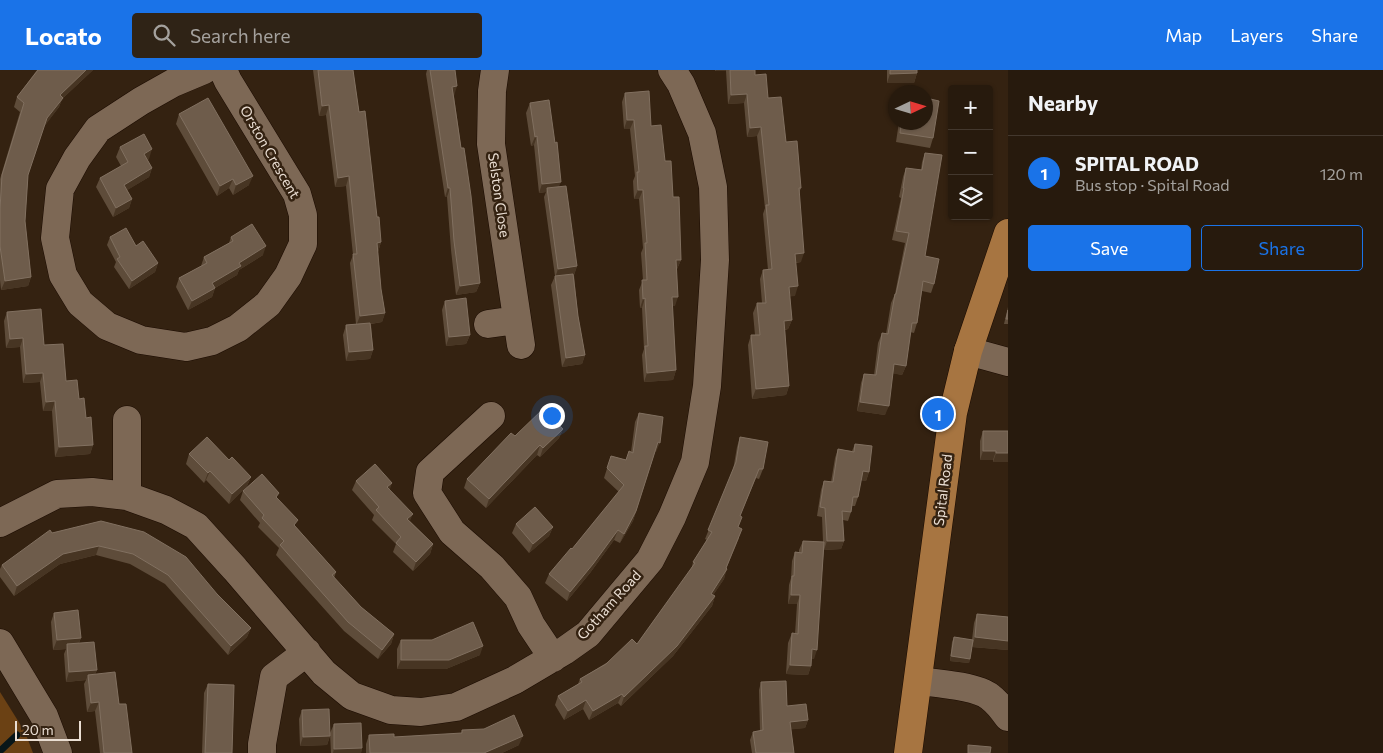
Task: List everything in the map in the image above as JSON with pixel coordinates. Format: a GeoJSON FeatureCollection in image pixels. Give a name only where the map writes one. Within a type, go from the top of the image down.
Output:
{"type":"FeatureCollection","features":[{"type":"Feature","properties":{"kind":"main road","name":"Spital Road"},"geometry":{"type":"LineString","coordinates":[[908,753],[953,414],[968,351],[1008,233]]}},
{"type":"Feature","properties":{"kind":"street","name":"Orston Crescent"},"geometry":{"type":"LineString","coordinates":[[204,70],[173,83],[98,129],[77,158],[60,189],[55,238],[64,276],[80,303],[107,326],[141,340],[186,347],[212,341],[238,328],[268,304],[288,276],[302,244],[303,216],[297,194],[223,70]]}},
{"type":"Feature","properties":{"kind":"street","name":"Selston Close"},"geometry":{"type":"LineString","coordinates":[[488,324],[519,332],[491,144],[492,91],[495,70]]}},
{"type":"Feature","properties":{"kind":"street","name":"Gotham Road"},"geometry":{"type":"LineString","coordinates":[[0,523],[58,494],[92,492],[127,496],[166,510],[196,526],[324,673],[352,696],[391,710],[421,712],[456,707],[515,680],[553,658],[588,634],[650,560],[672,517],[695,462],[707,386],[715,260],[714,187],[702,133],[681,84],[672,70]]}},
{"type":"Feature","properties":{"kind":"street"},"geometry":{"type":"LineString","coordinates":[[968,351],[1008,362]]}},
{"type":"Feature","properties":{"kind":"street"},"geometry":{"type":"LineString","coordinates":[[490,416],[430,472],[427,493],[452,532],[492,567],[518,597],[531,624],[553,658]]}},
{"type":"Feature","properties":{"kind":"street"},"geometry":{"type":"LineString","coordinates":[[127,496],[134,435]]}},
{"type":"Feature","properties":{"kind":"street"},"geometry":{"type":"LineString","coordinates":[[0,643],[44,716],[58,753]]}},
{"type":"Feature","properties":{"kind":"street"},"geometry":{"type":"LineString","coordinates":[[262,753],[274,677],[307,652]]}},
{"type":"Feature","properties":{"kind":"street"},"geometry":{"type":"LineString","coordinates":[[918,682],[959,686],[988,695],[1001,707],[1008,717]]}},
{"type":"Feature","properties":{"kind":"shaded area"},"geometry":{"type":"Polygon","coordinates":[[[0,692],[25,732],[33,753],[0,753],[0,692]]]}},
{"type":"Feature","properties":{"kind":"building"},"geometry":{"type":"Polygon","coordinates":[[[38,70],[86,70],[60,95],[63,98],[47,118],[28,175],[25,221],[31,277],[5,281],[0,246],[2,175],[24,103],[17,97],[38,70]]]}},
{"type":"Feature","properties":{"kind":"building"},"geometry":{"type":"Polygon","coordinates":[[[318,70],[353,70],[359,112],[365,111],[377,217],[379,217],[381,242],[377,243],[385,313],[360,316],[353,254],[357,254],[349,176],[338,178],[329,105],[322,106],[318,70]]]}},
{"type":"Feature","properties":{"kind":"building"},"geometry":{"type":"Polygon","coordinates":[[[430,70],[455,70],[457,86],[452,87],[461,148],[464,148],[471,196],[480,283],[460,286],[450,188],[448,188],[430,70]]]}},
{"type":"Feature","properties":{"kind":"building"},"geometry":{"type":"Polygon","coordinates":[[[730,70],[755,70],[755,75],[766,74],[768,98],[781,97],[786,142],[797,141],[804,253],[795,254],[798,286],[789,287],[792,320],[784,321],[789,386],[756,389],[751,335],[760,335],[757,303],[766,303],[763,270],[772,269],[766,205],[769,205],[761,127],[750,128],[747,94],[731,95],[730,70]]]}},
{"type":"Feature","properties":{"kind":"building"},"geometry":{"type":"Polygon","coordinates":[[[890,70],[917,70],[917,73],[890,74],[890,70]]]}},
{"type":"Feature","properties":{"kind":"building"},"geometry":{"type":"Polygon","coordinates":[[[649,91],[651,126],[661,125],[665,161],[671,161],[673,197],[679,197],[681,260],[676,260],[678,297],[672,297],[676,370],[647,373],[645,346],[648,346],[642,280],[647,280],[645,243],[647,243],[643,190],[638,190],[637,172],[639,172],[634,120],[627,120],[625,93],[649,91]]]}},
{"type":"Feature","properties":{"kind":"building"},"geometry":{"type":"Polygon","coordinates":[[[208,98],[253,176],[236,185],[233,179],[220,186],[179,114],[208,98]]]}},
{"type":"Feature","properties":{"kind":"building"},"geometry":{"type":"Polygon","coordinates":[[[549,100],[555,143],[557,142],[561,182],[542,184],[537,136],[535,137],[530,103],[549,100]]]}},
{"type":"Feature","properties":{"kind":"building"},"geometry":{"type":"Polygon","coordinates":[[[933,100],[939,101],[933,138],[900,133],[900,130],[933,130],[933,100]]]}},
{"type":"Feature","properties":{"kind":"building"},"geometry":{"type":"Polygon","coordinates":[[[144,134],[152,149],[144,154],[152,168],[124,185],[132,199],[116,208],[100,178],[128,162],[120,147],[144,134]]]}},
{"type":"Feature","properties":{"kind":"building"},"geometry":{"type":"Polygon","coordinates":[[[925,153],[942,155],[925,256],[939,259],[934,284],[923,281],[917,323],[912,323],[906,366],[894,364],[889,406],[860,402],[864,374],[876,375],[882,333],[888,334],[909,233],[896,231],[906,168],[922,170],[925,153]]]}},
{"type":"Feature","properties":{"kind":"building"},"geometry":{"type":"Polygon","coordinates":[[[566,186],[577,266],[558,269],[547,188],[566,186]]]}},
{"type":"Feature","properties":{"kind":"building"},"geometry":{"type":"Polygon","coordinates":[[[252,224],[266,246],[239,263],[241,266],[212,283],[215,288],[192,301],[179,278],[207,263],[204,257],[233,241],[231,237],[252,224]]]}},
{"type":"Feature","properties":{"kind":"building"},"geometry":{"type":"Polygon","coordinates":[[[126,228],[136,246],[143,241],[158,263],[132,281],[117,259],[120,257],[110,237],[126,228]]]}},
{"type":"Feature","properties":{"kind":"building"},"geometry":{"type":"Polygon","coordinates":[[[573,274],[585,355],[566,358],[555,276],[573,274]]]}},
{"type":"Feature","properties":{"kind":"building"},"geometry":{"type":"Polygon","coordinates":[[[466,298],[470,335],[449,337],[445,301],[466,298]]]}},
{"type":"Feature","properties":{"kind":"building"},"geometry":{"type":"Polygon","coordinates":[[[41,309],[44,345],[63,344],[66,381],[77,380],[79,399],[84,398],[86,418],[91,417],[93,445],[59,447],[55,401],[46,402],[43,373],[26,374],[23,338],[10,339],[7,312],[41,309]]]}},
{"type":"Feature","properties":{"kind":"building"},"geometry":{"type":"Polygon","coordinates":[[[370,323],[373,350],[349,352],[346,325],[370,323]]]}},
{"type":"Feature","properties":{"kind":"building"},"geometry":{"type":"Polygon","coordinates":[[[543,409],[563,429],[543,448],[540,445],[489,499],[467,479],[511,433],[515,436],[543,409]]]}},
{"type":"Feature","properties":{"kind":"building"},"geometry":{"type":"Polygon","coordinates":[[[639,413],[663,417],[660,443],[658,442],[636,511],[624,534],[618,530],[570,592],[549,574],[624,485],[607,468],[611,456],[626,460],[629,451],[633,453],[639,413]]]}},
{"type":"Feature","properties":{"kind":"building"},"geometry":{"type":"Polygon","coordinates":[[[983,431],[1008,431],[1008,453],[983,451],[983,431]]]}},
{"type":"Feature","properties":{"kind":"building"},"geometry":{"type":"Polygon","coordinates":[[[207,437],[229,460],[232,457],[251,477],[232,494],[210,471],[208,473],[189,454],[207,437]]]}},
{"type":"Feature","properties":{"kind":"building"},"geometry":{"type":"Polygon","coordinates":[[[740,437],[768,442],[763,469],[759,469],[740,516],[742,517],[738,527],[742,529],[727,569],[711,594],[715,596],[677,646],[624,697],[622,694],[593,711],[586,700],[568,711],[558,696],[582,682],[580,679],[606,664],[632,639],[637,644],[695,563],[693,562],[712,532],[708,530],[736,462],[740,437]]]}},
{"type":"Feature","properties":{"kind":"building"},"geometry":{"type":"Polygon","coordinates":[[[855,444],[872,446],[869,472],[863,471],[858,497],[853,497],[851,512],[842,511],[844,541],[827,541],[825,508],[820,507],[824,481],[833,482],[838,449],[854,452],[855,444]]]}},
{"type":"Feature","properties":{"kind":"building"},"geometry":{"type":"Polygon","coordinates":[[[375,464],[392,483],[387,487],[413,514],[407,519],[433,544],[416,562],[396,543],[401,537],[376,510],[379,507],[356,481],[375,464]]]}},
{"type":"Feature","properties":{"kind":"building"},"geometry":{"type":"Polygon","coordinates":[[[262,474],[279,493],[276,497],[298,520],[294,525],[336,572],[332,575],[361,607],[394,634],[382,650],[348,622],[280,545],[284,541],[262,518],[264,515],[243,491],[262,474]]]}},
{"type":"Feature","properties":{"kind":"building"},"geometry":{"type":"Polygon","coordinates":[[[535,507],[553,527],[533,544],[516,524],[535,507]]]}},
{"type":"Feature","properties":{"kind":"building"},"geometry":{"type":"Polygon","coordinates":[[[101,521],[144,532],[186,557],[217,594],[251,628],[231,646],[168,575],[133,554],[99,546],[63,554],[17,586],[2,565],[50,530],[52,533],[101,521]]]}},
{"type":"Feature","properties":{"kind":"building"},"geometry":{"type":"Polygon","coordinates":[[[803,541],[824,542],[817,650],[812,649],[811,666],[790,665],[792,633],[798,634],[800,595],[791,595],[792,576],[794,576],[795,552],[802,553],[803,541]]]}},
{"type":"Feature","properties":{"kind":"building"},"geometry":{"type":"Polygon","coordinates":[[[78,610],[81,638],[57,640],[54,613],[78,610]]]}},
{"type":"Feature","properties":{"kind":"building"},"geometry":{"type":"Polygon","coordinates":[[[977,614],[1008,617],[1008,641],[975,637],[977,614]]]}},
{"type":"Feature","properties":{"kind":"building"},"geometry":{"type":"Polygon","coordinates":[[[473,622],[483,646],[449,660],[401,660],[401,640],[432,640],[473,622]]]}},
{"type":"Feature","properties":{"kind":"building"},"geometry":{"type":"Polygon","coordinates":[[[954,637],[973,640],[970,659],[951,656],[954,637]]]}},
{"type":"Feature","properties":{"kind":"building"},"geometry":{"type":"Polygon","coordinates":[[[94,642],[97,670],[69,672],[67,644],[94,642]]]}},
{"type":"Feature","properties":{"kind":"building"},"geometry":{"type":"Polygon","coordinates":[[[115,672],[119,704],[126,704],[132,753],[104,753],[99,702],[91,703],[88,675],[115,672]]]}},
{"type":"Feature","properties":{"kind":"building"},"geometry":{"type":"Polygon","coordinates":[[[786,681],[787,706],[806,704],[808,720],[790,722],[794,753],[756,753],[753,732],[763,730],[761,682],[786,681]]]}},
{"type":"Feature","properties":{"kind":"building"},"geometry":{"type":"Polygon","coordinates":[[[208,684],[234,685],[232,753],[205,753],[208,684]]]}},
{"type":"Feature","properties":{"kind":"building"},"geometry":{"type":"Polygon","coordinates":[[[329,709],[330,736],[303,737],[302,710],[329,709]]]}},
{"type":"Feature","properties":{"kind":"building"},"geometry":{"type":"Polygon","coordinates":[[[514,715],[523,736],[484,753],[370,753],[369,735],[394,734],[394,737],[462,733],[462,730],[484,729],[514,715]]]}},
{"type":"Feature","properties":{"kind":"building"},"geometry":{"type":"Polygon","coordinates":[[[361,723],[362,748],[334,749],[334,724],[361,723]]]}},
{"type":"Feature","properties":{"kind":"building"},"geometry":{"type":"Polygon","coordinates":[[[968,745],[991,747],[990,753],[968,753],[968,745]]]}},
{"type":"Feature","properties":{"kind":"waterway"},"geometry":{"type":"LineString","coordinates":[[0,751],[17,735]]}},
{"type":"Feature","properties":{"kind":"place","name":"SPITAL ROAD"},"geometry":{"type":"Point","coordinates":[938,414]}}]}
